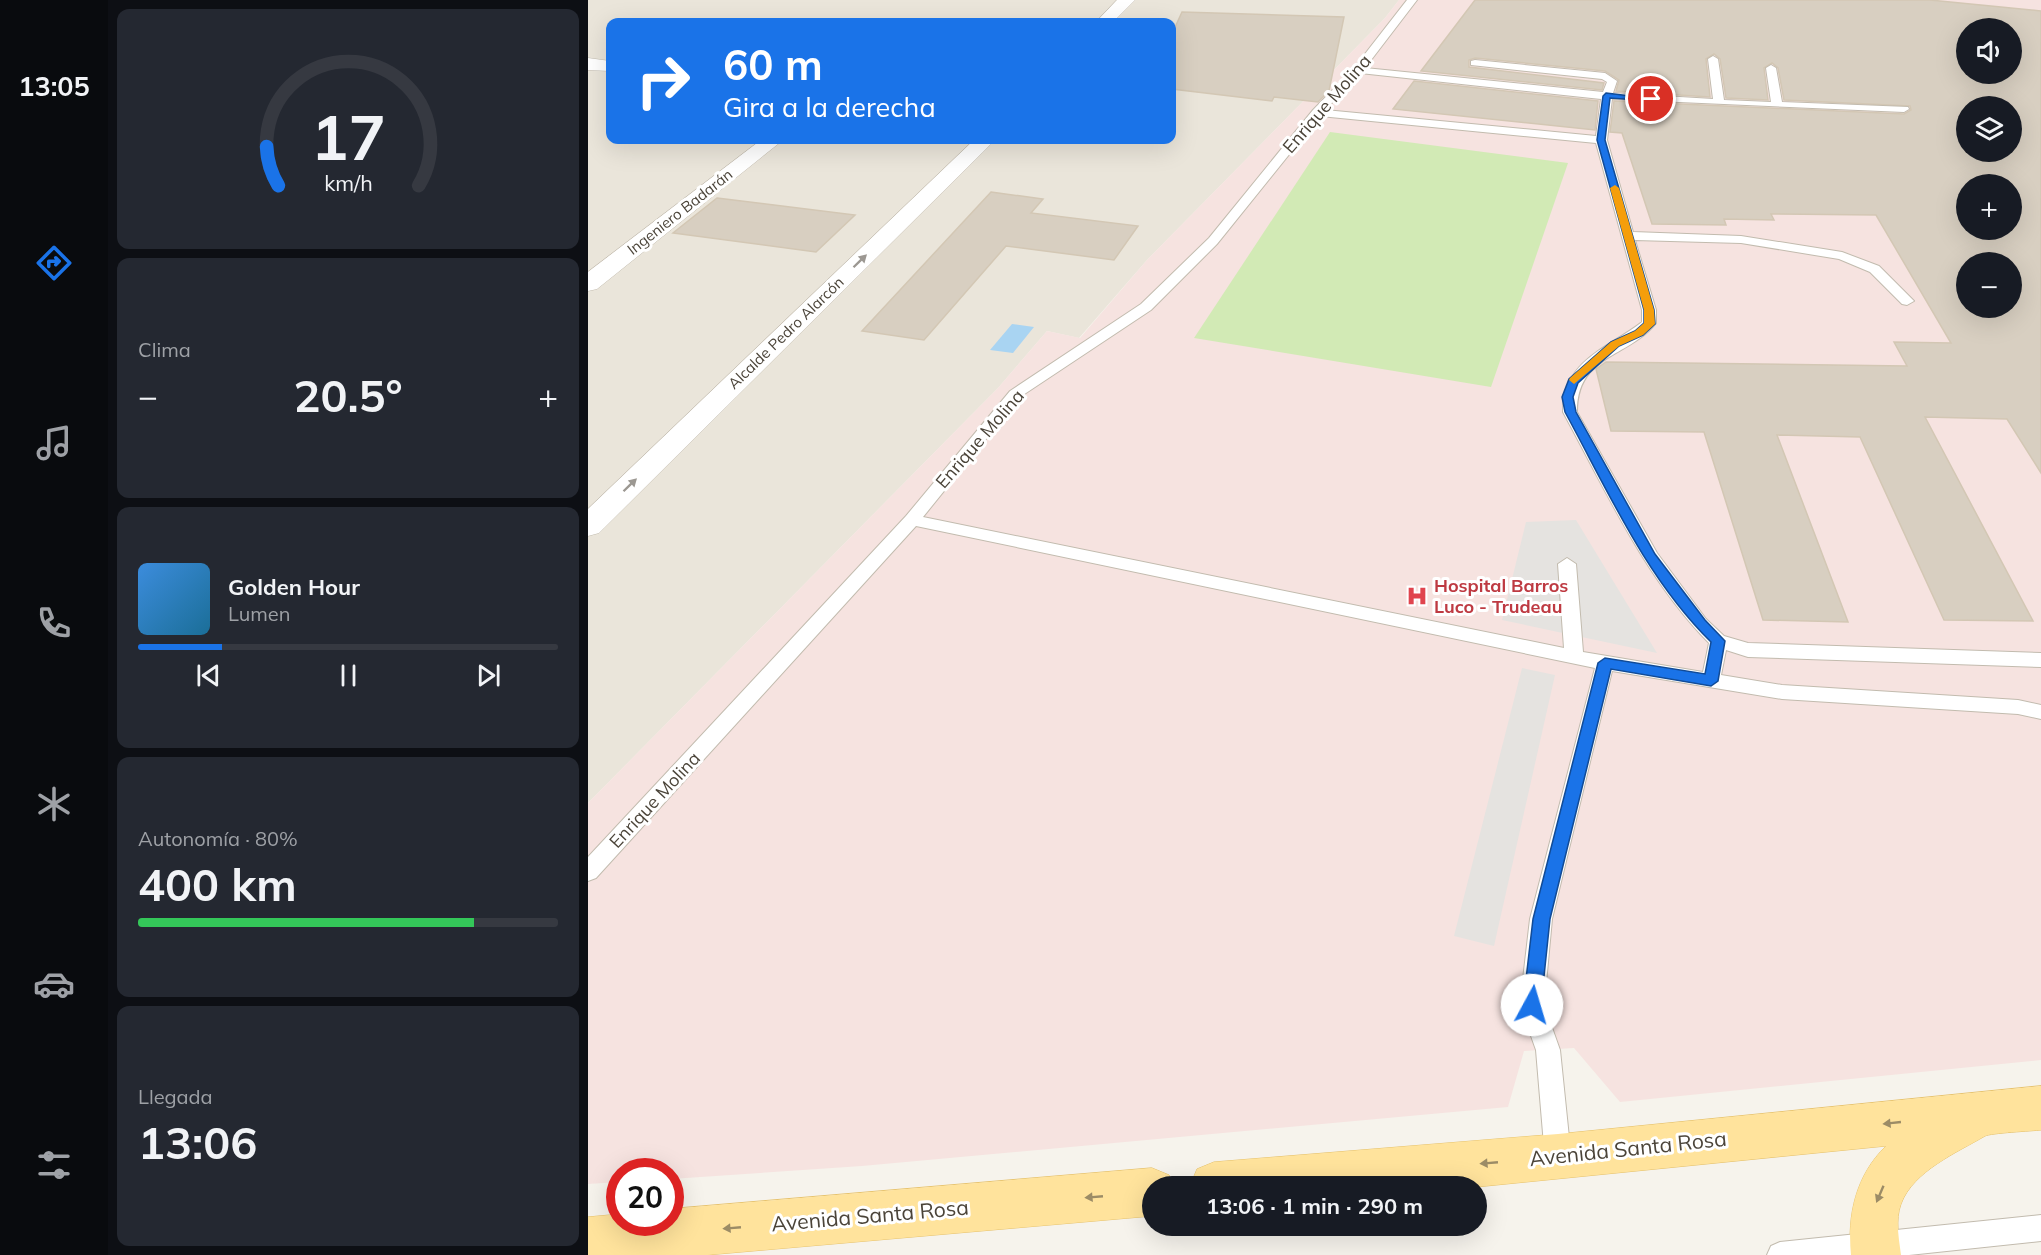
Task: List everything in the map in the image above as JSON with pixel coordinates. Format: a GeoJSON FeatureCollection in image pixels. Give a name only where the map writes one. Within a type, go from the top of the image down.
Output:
{"type":"FeatureCollection","features":[{"type":"Feature","properties":{"kind":"main road","name":"Avenida Santa Rosa"},"geometry":{"type":"LineString","coordinates":[[1329,1176],[1558,1156],[2041,1108]]}},
{"type":"Feature","properties":{"kind":"main road"},"geometry":{"type":"LineString","coordinates":[[1875,1250],[1872,1216],[1880,1192],[1892,1172],[1907,1156],[1923,1146],[1992,1113]]}},
{"type":"Feature","properties":{"kind":"main road","name":"Avenida Santa Rosa"},"geometry":{"type":"LineString","coordinates":[[588,1241],[1142,1193]]}},
{"type":"Feature","properties":{"kind":"street"},"geometry":{"type":"LineString","coordinates":[[1108,18],[1127,0]]}},
{"type":"Feature","properties":{"kind":"street"},"geometry":{"type":"LineString","coordinates":[[588,64],[606,66]]}},
{"type":"Feature","properties":{"kind":"street","name":"Ingeniero Badarán"},"geometry":{"type":"LineString","coordinates":[[588,284],[768,144]]}},
{"type":"Feature","properties":{"kind":"street","name":"Alcalde Pedro Alarcón"},"geometry":{"type":"LineString","coordinates":[[588,526],[981,144]]}},
{"type":"Feature","properties":{"kind":"lane","name":"Enrique Molina"},"geometry":{"type":"LineString","coordinates":[[588,872],[912,520],[1015,394],[1146,307],[1213,241],[1317,112],[1358,70],[1412,0]]}},
{"type":"Feature","properties":{"kind":"lane"},"geometry":{"type":"LineString","coordinates":[[1713,59],[1719,103]]}},
{"type":"Feature","properties":{"kind":"lane"},"geometry":{"type":"LineString","coordinates":[[1475,63],[1605,76],[1612,81],[1606,96],[1601,140],[1649,310],[1650,324],[1639,333],[1615,344],[1573,382],[1568,397],[1570,412],[1650,556],[1700,623],[1718,641],[1748,650],[2041,660]]}},
{"type":"Feature","properties":{"kind":"lane"},"geometry":{"type":"LineString","coordinates":[[1771,68],[1777,105]]}},
{"type":"Feature","properties":{"kind":"lane"},"geometry":{"type":"LineString","coordinates":[[1358,70],[1606,96],[1904,110]]}},
{"type":"Feature","properties":{"kind":"lane"},"geometry":{"type":"LineString","coordinates":[[1317,112],[1466,126],[1510,135],[1601,140]]}},
{"type":"Feature","properties":{"kind":"lane"},"geometry":{"type":"LineString","coordinates":[[1629,236],[1706,235],[1767,241],[1821,251],[1863,262],[1894,284],[1907,301]]}},
{"type":"Feature","properties":{"kind":"lane"},"geometry":{"type":"LineString","coordinates":[[912,520],[1605,663],[1782,692],[2018,707],[2041,712]]}},
{"type":"Feature","properties":{"kind":"lane"},"geometry":{"type":"LineString","coordinates":[[1567,564],[1574,656]]}},
{"type":"Feature","properties":{"kind":"lane"},"geometry":{"type":"LineString","coordinates":[[1711,681],[1718,641]]}},
{"type":"Feature","properties":{"kind":"lane"},"geometry":{"type":"LineString","coordinates":[[1558,1156],[1548,1050],[1532,1005],[1541,919],[1605,663]]}},
{"type":"Feature","properties":{"kind":"lane"},"geometry":{"type":"LineString","coordinates":[[1780,1255],[1875,1250],[2041,1228]]}},
{"type":"Feature","properties":{"kind":"shaded area"},"geometry":{"type":"Polygon","coordinates":[[[588,0],[1399,0],[1385,18],[1147,260],[1079,338],[1047,331],[998,388],[588,803],[588,0]]]}},
{"type":"Feature","properties":{"kind":"shaded area","name":"Hospital Barros Luco - Trudeau"},"geometry":{"type":"Polygon","coordinates":[[[1399,0],[2041,0],[2041,1060],[1620,1102],[1574,1048],[1524,1051],[1508,1107],[862,1166],[684,1178],[684,1158],[606,1158],[606,1183],[588,1184],[588,803],[998,388],[1047,331],[1080,338],[1147,260],[1385,18],[1399,0]]]}},
{"type":"Feature","properties":{"kind":"shaded area"},"geometry":{"type":"Polygon","coordinates":[[[1576,520],[1657,653],[1502,620],[1526,522],[1576,520]]]}},
{"type":"Feature","properties":{"kind":"shaded area"},"geometry":{"type":"Polygon","coordinates":[[[1522,668],[1555,675],[1494,946],[1454,936],[1522,668]]]}},
{"type":"Feature","properties":{"kind":"green space"},"geometry":{"type":"Polygon","coordinates":[[[1330,132],[1568,163],[1491,387],[1194,338],[1330,132]]]}},
{"type":"Feature","properties":{"kind":"water"},"geometry":{"type":"Polygon","coordinates":[[[1012,324],[1034,327],[1013,353],[990,350],[1012,324]]]}},
{"type":"Feature","properties":{"kind":"building"},"geometry":{"type":"Polygon","coordinates":[[[1475,0],[1930,0],[2041,11],[2041,473],[2007,419],[1925,417],[2033,621],[1944,620],[1860,437],[1777,435],[1848,622],[1763,620],[1704,432],[1611,431],[1596,369],[1606,362],[1907,366],[1894,342],[1951,343],[1876,215],[1771,214],[1774,220],[1724,219],[1726,225],[1652,224],[1622,133],[1610,132],[1614,101],[1904,114],[1911,110],[1910,106],[1784,100],[1778,68],[1772,63],[1764,68],[1768,100],[1726,98],[1720,59],[1714,54],[1706,59],[1710,97],[1616,91],[1619,80],[1605,71],[1475,58],[1469,60],[1469,67],[1604,83],[1602,90],[1421,71],[1475,0]]]}},
{"type":"Feature","properties":{"kind":"building"},"geometry":{"type":"Polygon","coordinates":[[[1182,12],[1344,17],[1329,91],[1318,102],[1274,97],[1272,101],[1176,89],[1176,25],[1182,12]]]}},
{"type":"Feature","properties":{"kind":"building"},"geometry":{"type":"Polygon","coordinates":[[[1414,81],[1598,101],[1595,130],[1393,109],[1414,81]]]}},
{"type":"Feature","properties":{"kind":"building"},"geometry":{"type":"Polygon","coordinates":[[[991,192],[1043,199],[1031,213],[1138,226],[1114,260],[1006,246],[924,340],[862,331],[991,192]]]}},
{"type":"Feature","properties":{"kind":"building"},"geometry":{"type":"Polygon","coordinates":[[[717,198],[855,215],[816,252],[673,233],[717,198]]]}},
{"type":"Feature","properties":{"kind":"slow traffic"},"geometry":{"type":"LineString","coordinates":[[1574,380],[1615,344],[1639,333],[1650,324],[1649,310],[1615,188]]}},
{"type":"Feature","properties":{"kind":"place","name":"Hospital Barros Luco - Trudeau"},"geometry":{"type":"Point","coordinates":[1417,596]}},
{"type":"Feature","properties":{"kind":"route"},"geometry":{"type":"LineString","coordinates":[[1532,1005],[1541,919],[1605,663],[1711,681],[1718,641],[1700,623],[1650,556],[1570,412],[1568,397],[1573,382],[1615,344],[1639,333],[1650,324],[1649,310],[1601,140],[1606,96],[1651,99]]}}]}
